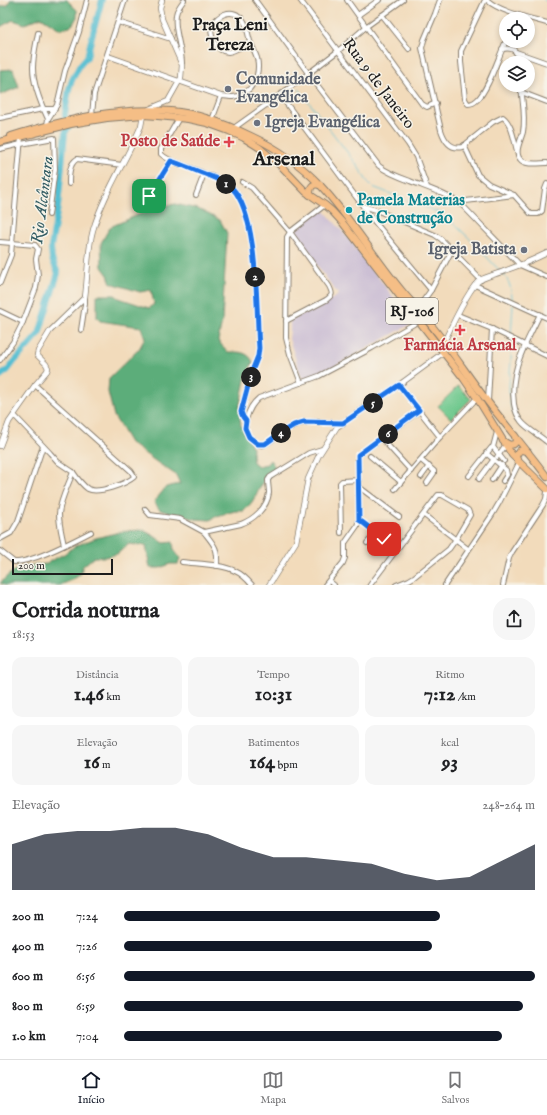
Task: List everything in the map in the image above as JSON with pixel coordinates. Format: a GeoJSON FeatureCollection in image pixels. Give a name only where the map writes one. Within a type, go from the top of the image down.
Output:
{"type":"FeatureCollection","features":[{"type":"Feature","properties":{"kind":"highway","name":"RJ-106"},"geometry":{"type":"LineString","coordinates":[[0,142],[92,115],[124,111],[207,123],[244,138],[274,159],[300,187],[325,205],[342,222],[444,352],[477,398],[504,443],[518,461],[547,490]]}},
{"type":"Feature","properties":{"kind":"highway","name":"RJ-106"},"geometry":{"type":"LineString","coordinates":[[82,119],[108,118],[172,111],[194,115],[234,128],[280,151],[320,185],[353,225],[402,292],[418,308],[488,402],[547,477]]}},
{"type":"Feature","properties":{"kind":"highway","name":"RJ-106"},"geometry":{"type":"LineString","coordinates":[[0,138],[47,122],[54,126]]}},
{"type":"Feature","properties":{"kind":"highway"},"geometry":{"type":"LineString","coordinates":[[310,195],[311,187],[314,185],[320,185]]}},
{"type":"Feature","properties":{"kind":"highway"},"geometry":{"type":"LineString","coordinates":[[504,443],[510,445],[514,444],[516,442],[514,434]]}},
{"type":"Feature","properties":{"kind":"highway"},"geometry":{"type":"LineString","coordinates":[[518,461],[516,456],[519,451],[524,450],[529,453]]}},
{"type":"Feature","properties":{"kind":"street"},"geometry":{"type":"LineString","coordinates":[[47,122],[55,109],[59,97],[65,71],[79,32],[87,0]]}},
{"type":"Feature","properties":{"kind":"street"},"geometry":{"type":"LineString","coordinates":[[92,115],[94,94],[108,56],[125,0]]}},
{"type":"Feature","properties":{"kind":"street"},"geometry":{"type":"LineString","coordinates":[[162,0],[160,8],[162,18],[182,65]]}},
{"type":"Feature","properties":{"kind":"street"},"geometry":{"type":"LineString","coordinates":[[81,330],[85,304],[84,297],[88,258],[93,231],[105,198],[141,126],[145,113],[168,101],[179,81],[182,72],[177,35],[176,13],[184,0]]}},
{"type":"Feature","properties":{"kind":"street"},"geometry":{"type":"LineString","coordinates":[[255,0],[308,73],[379,166],[391,174],[458,202],[520,265],[547,277]]}},
{"type":"Feature","properties":{"kind":"street","name":"Rua 9 de Janeiro"},"geometry":{"type":"LineString","coordinates":[[300,0],[413,152],[419,163],[427,188]]}},
{"type":"Feature","properties":{"kind":"street"},"geometry":{"type":"LineString","coordinates":[[347,0],[422,104],[427,106],[436,103]]}},
{"type":"Feature","properties":{"kind":"street"},"geometry":{"type":"LineString","coordinates":[[358,15],[379,0]]}},
{"type":"Feature","properties":{"kind":"street"},"geometry":{"type":"LineString","coordinates":[[234,128],[280,95],[338,51],[367,26],[403,0]]}},
{"type":"Feature","properties":{"kind":"street"},"geometry":{"type":"LineString","coordinates":[[440,0],[422,48],[436,103],[441,130],[444,137],[451,146],[459,148],[493,122],[503,117],[510,126],[518,151]]}},
{"type":"Feature","properties":{"kind":"street"},"geometry":{"type":"LineString","coordinates":[[507,12],[486,0],[462,51],[461,62],[465,99],[468,104],[476,101],[485,90],[502,50],[512,49],[516,52],[547,63]]}},
{"type":"Feature","properties":{"kind":"street"},"geometry":{"type":"LineString","coordinates":[[108,56],[221,96],[232,97],[246,92],[254,83],[257,77],[257,58],[250,42],[244,21],[239,15],[232,13],[225,14],[219,17],[213,24],[212,36],[218,47],[224,51],[229,52],[236,50],[250,42]]}},
{"type":"Feature","properties":{"kind":"street"},"geometry":{"type":"LineString","coordinates":[[382,15],[409,49]]}},
{"type":"Feature","properties":{"kind":"street"},"geometry":{"type":"LineString","coordinates":[[535,21],[547,23]]}},
{"type":"Feature","properties":{"kind":"street"},"geometry":{"type":"LineString","coordinates":[[118,22],[171,39]]}},
{"type":"Feature","properties":{"kind":"street"},"geometry":{"type":"LineString","coordinates":[[38,33],[33,69],[47,122]]}},
{"type":"Feature","properties":{"kind":"street"},"geometry":{"type":"LineString","coordinates":[[516,52],[517,56]]}},
{"type":"Feature","properties":{"kind":"street"},"geometry":{"type":"LineString","coordinates":[[521,92],[547,102]]}},
{"type":"Feature","properties":{"kind":"street"},"geometry":{"type":"LineString","coordinates":[[521,92],[524,109],[524,122],[518,157],[522,161],[531,163],[547,163]]}},
{"type":"Feature","properties":{"kind":"street"},"geometry":{"type":"LineString","coordinates":[[280,95],[363,206],[431,290]]}},
{"type":"Feature","properties":{"kind":"street"},"geometry":{"type":"LineString","coordinates":[[212,120],[221,96]]}},
{"type":"Feature","properties":{"kind":"street"},"geometry":{"type":"LineString","coordinates":[[168,101],[172,111]]}},
{"type":"Feature","properties":{"kind":"street"},"geometry":{"type":"LineString","coordinates":[[0,118],[43,109],[55,109]]}},
{"type":"Feature","properties":{"kind":"street"},"geometry":{"type":"LineString","coordinates":[[179,118],[161,149],[163,156],[171,161],[229,186],[236,193],[242,203],[250,226],[259,348],[258,356],[252,371],[241,412],[246,421]]}},
{"type":"Feature","properties":{"kind":"street"},"geometry":{"type":"LineString","coordinates":[[0,283],[11,255],[21,137]]}},
{"type":"Feature","properties":{"kind":"street"},"geometry":{"type":"LineString","coordinates":[[0,149],[54,138],[55,169],[49,215]]}},
{"type":"Feature","properties":{"kind":"street"},"geometry":{"type":"LineString","coordinates":[[464,145],[478,175],[489,184],[514,195],[531,214],[538,214],[543,209],[547,184]]}},
{"type":"Feature","properties":{"kind":"street"},"geometry":{"type":"LineString","coordinates":[[69,184],[71,164],[77,159],[122,165]]}},
{"type":"Feature","properties":{"kind":"street"},"geometry":{"type":"LineString","coordinates":[[149,196],[171,161]]}},
{"type":"Feature","properties":{"kind":"street"},"geometry":{"type":"LineString","coordinates":[[196,195],[204,174]]}},
{"type":"Feature","properties":{"kind":"street"},"geometry":{"type":"LineString","coordinates":[[242,182],[252,188],[290,232],[329,286],[332,293],[332,295],[326,300],[286,321]]}},
{"type":"Feature","properties":{"kind":"street"},"geometry":{"type":"LineString","coordinates":[[458,202],[514,195]]}},
{"type":"Feature","properties":{"kind":"street"},"geometry":{"type":"LineString","coordinates":[[301,383],[287,343],[286,237],[290,232],[325,205]]}},
{"type":"Feature","properties":{"kind":"street"},"geometry":{"type":"LineString","coordinates":[[363,206],[376,210],[442,239],[481,280]]}},
{"type":"Feature","properties":{"kind":"street"},"geometry":{"type":"LineString","coordinates":[[0,242],[31,244],[38,248],[38,280],[23,322],[13,342],[0,360]]}},
{"type":"Feature","properties":{"kind":"street"},"geometry":{"type":"LineString","coordinates":[[418,308],[431,290],[452,250]]}},
{"type":"Feature","properties":{"kind":"street"},"geometry":{"type":"LineString","coordinates":[[444,342],[475,285],[481,280],[547,253]]}},
{"type":"Feature","properties":{"kind":"street"},"geometry":{"type":"LineString","coordinates":[[475,285],[547,318]]}},
{"type":"Feature","properties":{"kind":"street"},"geometry":{"type":"LineString","coordinates":[[0,446],[9,422],[35,385],[47,371],[48,368],[46,364],[37,355],[40,346],[50,331],[84,297]]}},
{"type":"Feature","properties":{"kind":"street"},"geometry":{"type":"LineString","coordinates":[[0,310],[23,322]]}},
{"type":"Feature","properties":{"kind":"street"},"geometry":{"type":"LineString","coordinates":[[540,314],[515,370],[513,390],[515,408],[520,421],[547,442]]}},
{"type":"Feature","properties":{"kind":"street"},"geometry":{"type":"LineString","coordinates":[[458,315],[492,329],[547,356]]}},
{"type":"Feature","properties":{"kind":"street"},"geometry":{"type":"LineString","coordinates":[[343,423],[304,422],[294,425],[268,443],[262,445],[258,444],[249,437],[245,428],[246,421],[254,402],[263,396],[326,373],[419,321]]}},
{"type":"Feature","properties":{"kind":"street"},"geometry":{"type":"LineString","coordinates":[[488,402],[492,329]]}},
{"type":"Feature","properties":{"kind":"street"},"geometry":{"type":"LineString","coordinates":[[269,585],[296,542],[308,479],[322,449],[337,426],[399,385],[444,352]]}},
{"type":"Feature","properties":{"kind":"street"},"geometry":{"type":"LineString","coordinates":[[14,415],[58,462],[73,472],[85,487],[90,490],[94,491],[123,484],[134,477],[131,471],[35,385]]}},
{"type":"Feature","properties":{"kind":"street"},"geometry":{"type":"LineString","coordinates":[[399,385],[440,437]]}},
{"type":"Feature","properties":{"kind":"street"},"geometry":{"type":"LineString","coordinates":[[395,489],[440,437],[477,398]]}},
{"type":"Feature","properties":{"kind":"street"},"geometry":{"type":"LineString","coordinates":[[325,585],[343,563],[345,558],[345,543],[359,520],[358,455],[382,439],[419,410]]}},
{"type":"Feature","properties":{"kind":"street"},"geometry":{"type":"LineString","coordinates":[[469,476],[490,448],[493,447],[497,432]]}},
{"type":"Feature","properties":{"kind":"street"},"geometry":{"type":"LineString","coordinates":[[382,439],[411,471]]}},
{"type":"Feature","properties":{"kind":"street"},"geometry":{"type":"LineString","coordinates":[[479,479],[498,454],[504,443]]}},
{"type":"Feature","properties":{"kind":"street"},"geometry":{"type":"LineString","coordinates":[[0,538],[11,533],[18,522],[43,446]]}},
{"type":"Feature","properties":{"kind":"street"},"geometry":{"type":"LineString","coordinates":[[493,447],[507,472],[503,481]]}},
{"type":"Feature","properties":{"kind":"street"},"geometry":{"type":"LineString","coordinates":[[204,532],[246,522],[263,508],[266,503],[269,493],[268,480],[270,476],[309,453],[322,449]]}},
{"type":"Feature","properties":{"kind":"street"},"geometry":{"type":"LineString","coordinates":[[486,453],[503,463]]}},
{"type":"Feature","properties":{"kind":"street"},"geometry":{"type":"LineString","coordinates":[[370,456],[401,482]]}},
{"type":"Feature","properties":{"kind":"street"},"geometry":{"type":"LineString","coordinates":[[421,460],[429,466],[434,473],[426,483]]}},
{"type":"Feature","properties":{"kind":"street"},"geometry":{"type":"LineString","coordinates":[[445,585],[499,503],[518,461]]}},
{"type":"Feature","properties":{"kind":"street"},"geometry":{"type":"LineString","coordinates":[[492,480],[503,463]]}},
{"type":"Feature","properties":{"kind":"street"},"geometry":{"type":"LineString","coordinates":[[421,477],[429,466]]}},
{"type":"Feature","properties":{"kind":"street"},"geometry":{"type":"LineString","coordinates":[[64,545],[60,528],[59,514],[60,507],[73,472]]}},
{"type":"Feature","properties":{"kind":"street"},"geometry":{"type":"LineString","coordinates":[[341,533],[340,483],[342,481],[359,480]]}},
{"type":"Feature","properties":{"kind":"street"},"geometry":{"type":"LineString","coordinates":[[359,487],[399,517]]}},
{"type":"Feature","properties":{"kind":"street"},"geometry":{"type":"LineString","coordinates":[[503,585],[512,552],[543,505],[546,499],[547,490]]}},
{"type":"Feature","properties":{"kind":"street"},"geometry":{"type":"LineString","coordinates":[[370,585],[437,496],[440,495],[468,510],[470,515],[449,549],[414,577],[396,585]]}},
{"type":"Feature","properties":{"kind":"street"},"geometry":{"type":"LineString","coordinates":[[145,509],[148,514],[152,516],[180,519],[204,532],[217,550],[217,566]]}},
{"type":"Feature","properties":{"kind":"street"},"geometry":{"type":"LineString","coordinates":[[424,515],[468,549]]}},
{"type":"Feature","properties":{"kind":"street"},"geometry":{"type":"LineString","coordinates":[[359,520],[384,539]]}},
{"type":"Feature","properties":{"kind":"street"},"geometry":{"type":"LineString","coordinates":[[0,551],[14,562],[26,561],[91,532]]}},
{"type":"Feature","properties":{"kind":"street"},"geometry":{"type":"LineString","coordinates":[[367,543],[376,533]]}},
{"type":"Feature","properties":{"kind":"street"},"geometry":{"type":"LineString","coordinates":[[182,562],[217,566],[234,570],[252,585]]}},
{"type":"Feature","properties":{"kind":"street"},"geometry":{"type":"LineString","coordinates":[[329,581],[334,585]]}},
{"type":"Feature","properties":{"kind":"shaded area"},"geometry":{"type":"Polygon","coordinates":[[[322,208],[356,247],[348,254],[356,248],[413,323],[313,378],[302,378],[289,339],[290,320],[336,297],[338,294],[293,232],[322,208]]]}},
{"type":"Feature","properties":{"kind":"green space"},"geometry":{"type":"Polygon","coordinates":[[[10,0],[67,0],[77,10],[77,17],[70,27],[60,29],[41,17],[25,24],[13,20],[0,27],[0,7],[8,5],[10,0]]]}},
{"type":"Feature","properties":{"kind":"green space"},"geometry":{"type":"Polygon","coordinates":[[[13,69],[19,87],[0,95],[0,70],[13,69]]]}},
{"type":"Feature","properties":{"kind":"green space"},"geometry":{"type":"Polygon","coordinates":[[[175,204],[198,209],[220,220],[227,233],[222,322],[218,341],[228,352],[239,352],[246,354],[253,362],[246,375],[239,409],[241,426],[253,448],[253,462],[258,466],[267,464],[270,460],[275,467],[274,472],[264,481],[252,502],[244,511],[235,511],[217,516],[210,520],[195,519],[160,510],[154,502],[166,487],[180,484],[176,475],[130,443],[114,416],[108,392],[109,378],[139,349],[145,338],[141,327],[100,321],[97,318],[97,295],[115,295],[119,298],[149,308],[154,304],[151,290],[140,292],[111,283],[108,275],[102,267],[101,243],[110,227],[152,209],[175,204]]]}},
{"type":"Feature","properties":{"kind":"green space"},"geometry":{"type":"Polygon","coordinates":[[[458,386],[471,399],[451,419],[438,406],[458,386]]]}},
{"type":"Feature","properties":{"kind":"green space"},"geometry":{"type":"Polygon","coordinates":[[[143,530],[164,543],[173,542],[174,550],[180,558],[178,564],[170,564],[160,568],[150,568],[146,546],[129,544],[117,554],[105,557],[94,557],[83,566],[80,575],[60,585],[5,585],[0,583],[16,570],[26,566],[47,564],[75,546],[96,538],[124,531],[143,530]]]}},
{"type":"Feature","properties":{"kind":"waterway","name":"Rio Alcântara"},"geometry":{"type":"LineString","coordinates":[[65,117],[69,89],[80,65],[87,57],[102,0]]}},
{"type":"Feature","properties":{"kind":"waterway"},"geometry":{"type":"LineString","coordinates":[[299,89],[373,187],[443,214],[467,236],[500,271]]}},
{"type":"Feature","properties":{"kind":"waterway","name":"Rio Alcântara"},"geometry":{"type":"LineString","coordinates":[[0,376],[8,370],[39,334],[58,273],[52,259],[51,247],[58,207],[65,133],[68,128]]}},
{"type":"Feature","properties":{"kind":"waterway"},"geometry":{"type":"LineString","coordinates":[[503,273],[510,285],[512,300]]}},
{"type":"Feature","properties":{"kind":"waterway"},"geometry":{"type":"LineString","coordinates":[[511,336],[513,305]]}},
{"type":"Feature","properties":{"kind":"waterway"},"geometry":{"type":"LineString","coordinates":[[511,341],[509,393],[512,410],[520,423]]}},
{"type":"Feature","properties":{"kind":"place","name":"Comunidade Evangélica"},"geometry":{"type":"Point","coordinates":[228,89]}},
{"type":"Feature","properties":{"kind":"place","name":"Igreja Evangélica"},"geometry":{"type":"Point","coordinates":[257,123]}},
{"type":"Feature","properties":{"kind":"place","name":"Posto de Saúde"},"geometry":{"type":"Point","coordinates":[229,142]}},
{"type":"Feature","properties":{"kind":"place","name":"Pamela Materias de Construção"},"geometry":{"type":"Point","coordinates":[349,210]}},
{"type":"Feature","properties":{"kind":"place","name":"Igreja Batista"},"geometry":{"type":"Point","coordinates":[524,250]}},
{"type":"Feature","properties":{"kind":"place","name":"Farmácia Arsenal"},"geometry":{"type":"Point","coordinates":[460,330]}},
{"type":"Feature","properties":{"kind":"district","name":"Praça Leni Tereza"},"geometry":{"type":"Point","coordinates":[230,35]}},
{"type":"Feature","properties":{"kind":"district","name":"Arsenal"},"geometry":{"type":"Point","coordinates":[284,159]}},
{"type":"Feature","properties":{"kind":"route"},"geometry":{"type":"LineString","coordinates":[[149,196],[171,161],[224,183],[232,188],[242,203],[250,226],[259,348],[258,356],[252,371],[241,412],[246,421],[246,433],[253,441],[262,445],[268,443],[288,428],[304,422],[343,423],[399,385],[419,410],[382,439],[358,455],[359,520],[384,539]]}}]}
